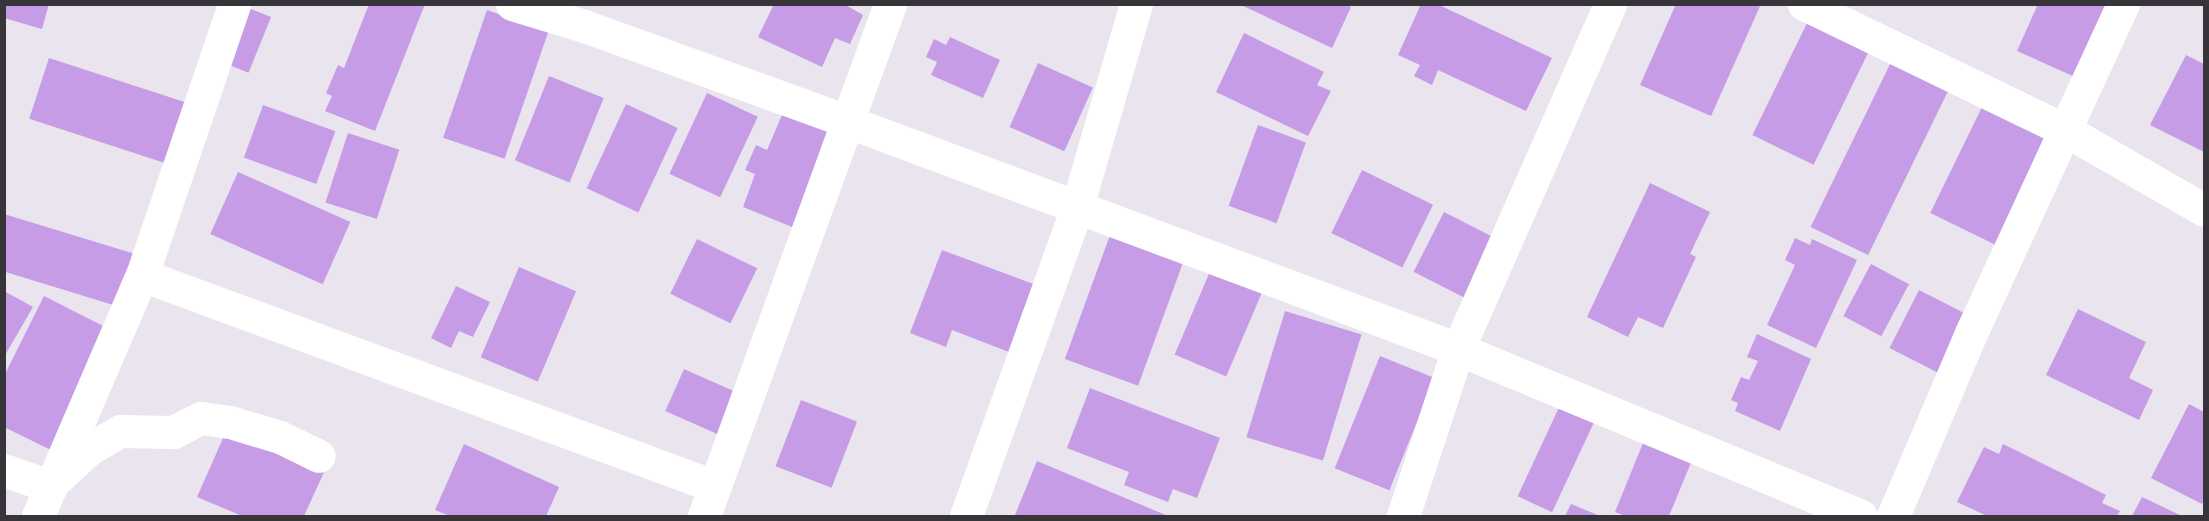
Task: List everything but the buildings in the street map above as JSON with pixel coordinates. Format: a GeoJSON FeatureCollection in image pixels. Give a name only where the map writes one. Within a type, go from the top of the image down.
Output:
{"type":"FeatureCollection","features":[{"type":"Feature","properties":{"kind":"street"},"geometry":{"type":"LineString","coordinates":[[38,516],[142,275],[234,4]]}},
{"type":"Feature","properties":{"kind":"street"},"geometry":{"type":"LineString","coordinates":[[512,4],[591,16],[849,122],[1458,349],[1861,516]]}},
{"type":"Feature","properties":{"kind":"street"},"geometry":{"type":"LineString","coordinates":[[704,516],[890,4]]}},
{"type":"Feature","properties":{"kind":"street"},"geometry":{"type":"LineString","coordinates":[[966,516],[1077,207],[1136,4]]}},
{"type":"Feature","properties":{"kind":"street"},"geometry":{"type":"LineString","coordinates":[[1403,516],[1458,349],[1610,4]]}},
{"type":"Feature","properties":{"kind":"street"},"geometry":{"type":"LineString","coordinates":[[1804,4],[2065,130],[2205,210]]}},
{"type":"Feature","properties":{"kind":"street"},"geometry":{"type":"LineString","coordinates":[[1893,516],[1971,333],[2123,4]]}},
{"type":"Feature","properties":{"kind":"street"},"geometry":{"type":"LineString","coordinates":[[142,275],[714,486]]}},
{"type":"Feature","properties":{"kind":"street"},"geometry":{"type":"LineString","coordinates":[[49,486],[89,449],[120,431],[173,432],[201,418],[230,422],[280,437],[319,456]]}},
{"type":"Feature","properties":{"kind":"street"},"geometry":{"type":"LineString","coordinates":[[4,470],[49,486]]}}]}
